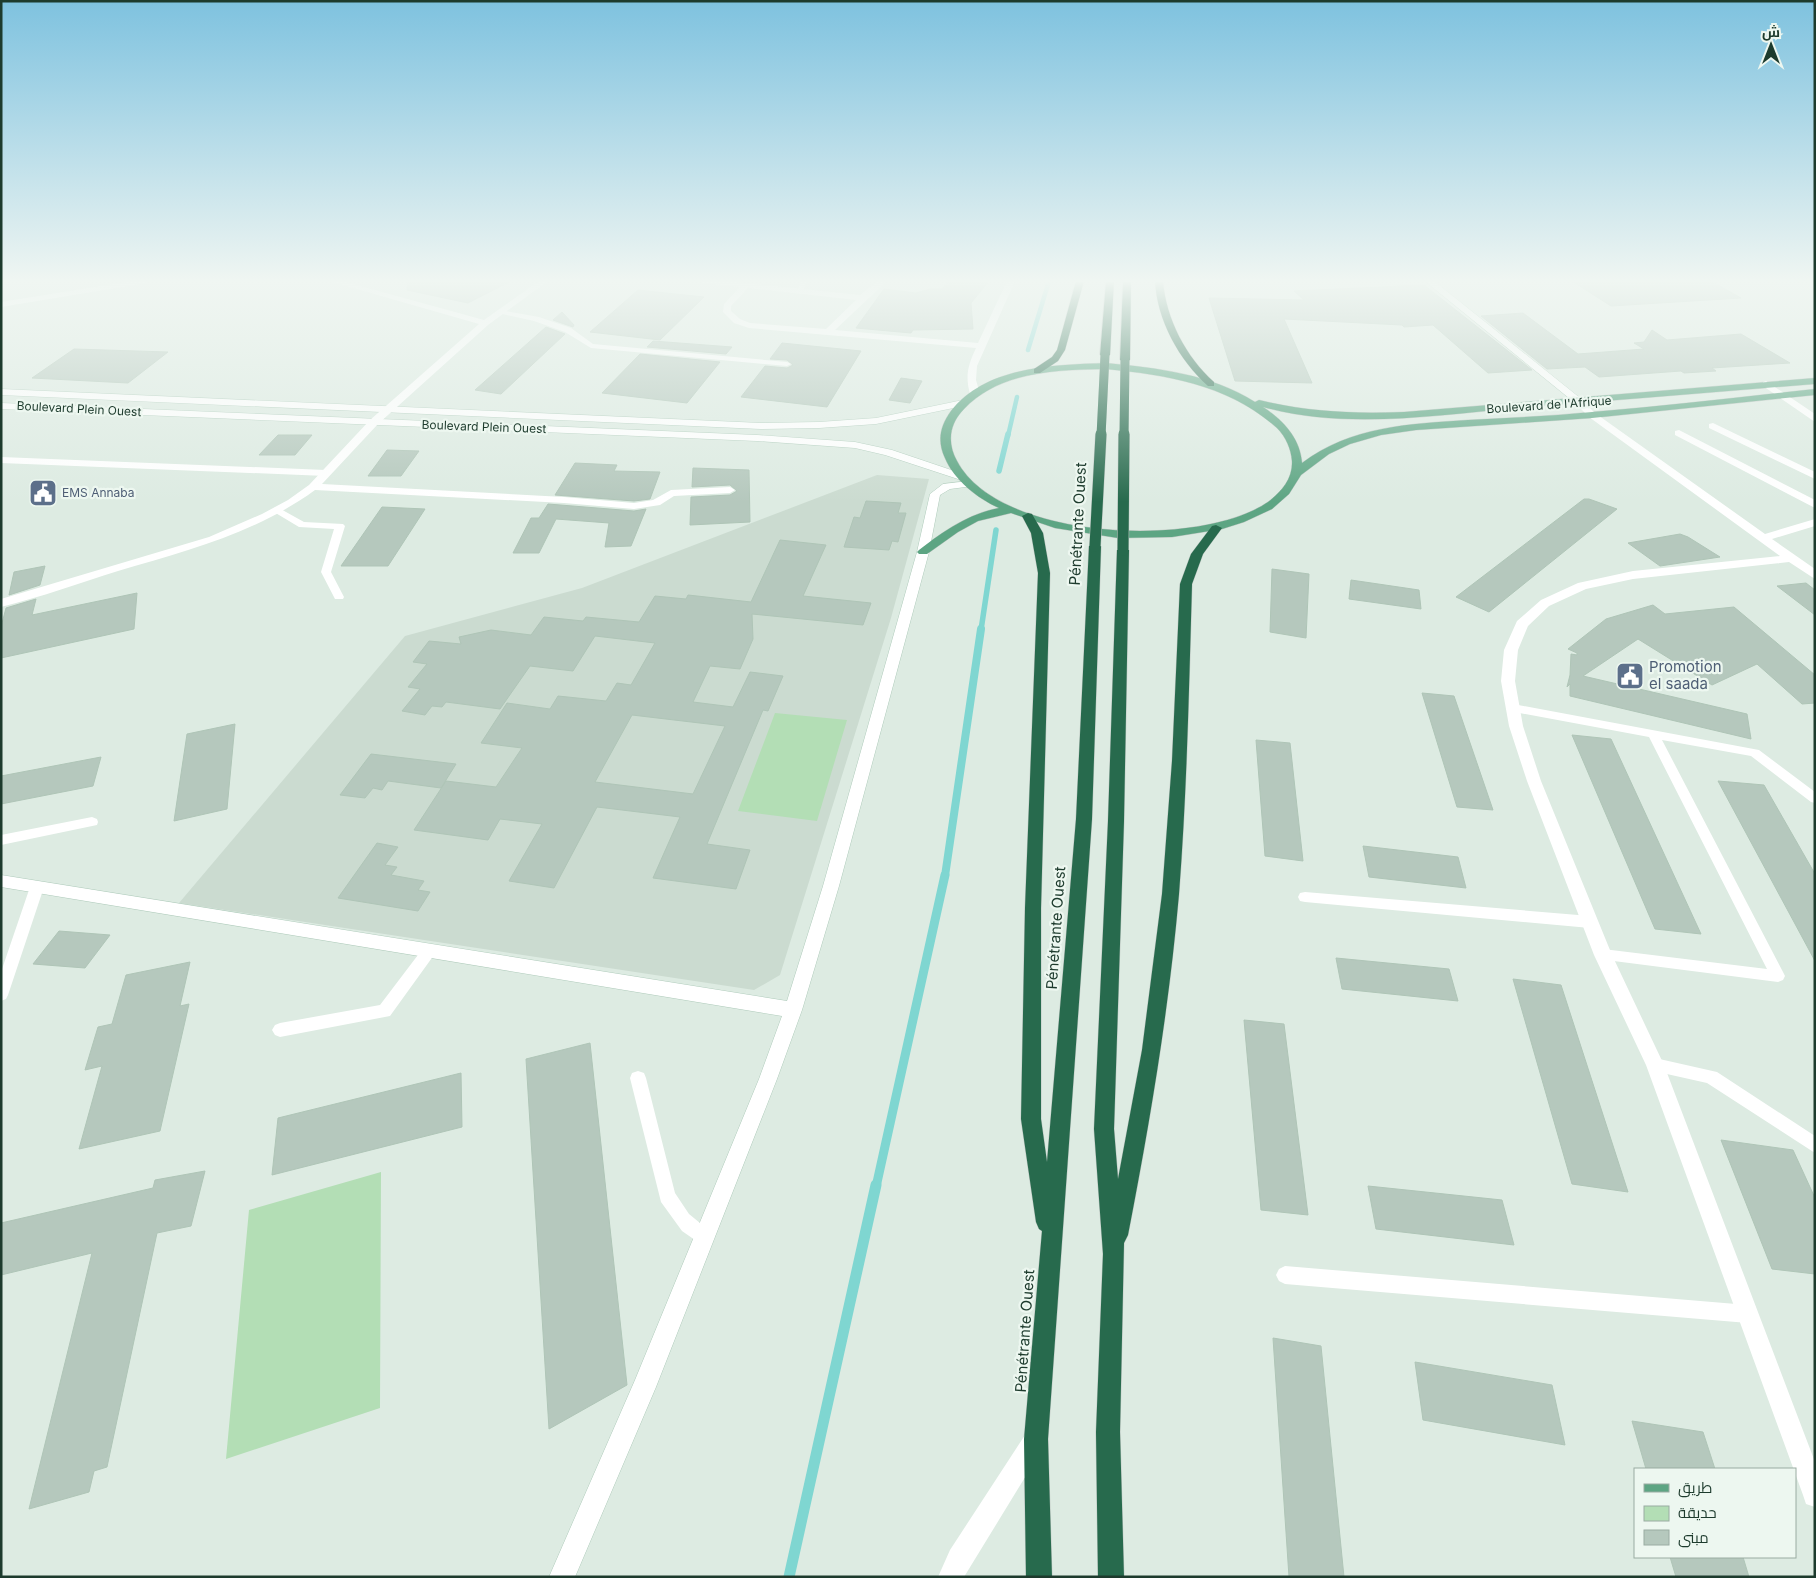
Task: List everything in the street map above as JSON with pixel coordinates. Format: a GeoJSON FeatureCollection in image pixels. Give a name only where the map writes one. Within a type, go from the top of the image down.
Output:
{"type":"FeatureCollection","features":[{"type":"Feature","properties":{"kind":"highway"},"geometry":{"type":"LineString","coordinates":[[1037,371],[1056,360],[1059,355]]}},
{"type":"Feature","properties":{"kind":"highway","name":"Pénétrante Ouest"},"geometry":{"type":"LineString","coordinates":[[1039,1577],[1036,1439],[1084,819],[1105,355]]}},
{"type":"Feature","properties":{"kind":"highway"},"geometry":{"type":"LineString","coordinates":[[1111,1577],[1108,1432],[1114,1254],[1104,1129],[1116,821],[1123,550],[1125,355]]}},
{"type":"Feature","properties":{"kind":"highway"},"geometry":{"type":"LineString","coordinates":[[1183,355],[1198,374],[1211,384]]}},
{"type":"Feature","properties":{"kind":"highway"},"geometry":{"type":"LineString","coordinates":[[1028,516],[1037,533],[1044,573],[1033,908],[1031,1119],[1050,1250]]}},
{"type":"Feature","properties":{"kind":"highway"},"geometry":{"type":"LineString","coordinates":[[1114,1254],[1140,1128],[1166,938],[1179,774],[1186,584],[1192,561],[1200,546],[1216,528]]}},
{"type":"Feature","properties":{"kind":"main road"},"geometry":{"type":"LineString","coordinates":[[1106,366],[1142,369],[1177,375],[1211,384],[1244,399],[1270,415],[1288,433],[1297,453],[1296,473],[1288,490],[1271,505],[1246,518],[1216,528],[1171,535],[1122,535],[1072,528],[1028,516],[995,502],[965,480],[948,457],[944,438],[949,420],[963,403],[975,394],[997,383],[1037,371],[1070,367],[1106,366]]}},
{"type":"Feature","properties":{"kind":"main road","name":"Boulevard de l'Afrique"},"geometry":{"type":"LineString","coordinates":[[1244,399],[1266,406],[1303,413],[1352,418],[1815,381]]}},
{"type":"Feature","properties":{"kind":"main road","name":"Boulevard de l'Afrique"},"geometry":{"type":"LineString","coordinates":[[1296,473],[1326,452],[1343,443],[1372,434],[1416,427],[1592,415],[1815,392]]}},
{"type":"Feature","properties":{"kind":"main road"},"geometry":{"type":"LineString","coordinates":[[923,552],[973,518],[991,512],[1011,510]]}},
{"type":"Feature","properties":{"kind":"street"},"geometry":{"type":"LineString","coordinates":[[1,603],[214,538],[277,510],[313,487],[374,422],[449,355]]}},
{"type":"Feature","properties":{"kind":"street"},"geometry":{"type":"LineString","coordinates":[[975,394],[971,373],[977,355]]}},
{"type":"Feature","properties":{"kind":"street"},"geometry":{"type":"LineString","coordinates":[[1521,355],[1577,400],[1592,415],[1815,575]]}},
{"type":"Feature","properties":{"kind":"street"},"geometry":{"type":"LineString","coordinates":[[1766,384],[1815,419]]}},
{"type":"Feature","properties":{"kind":"street","name":"Boulevard Plein Ouest"},"geometry":{"type":"LineString","coordinates":[[1,392],[780,426],[876,422],[963,403]]}},
{"type":"Feature","properties":{"kind":"street","name":"Boulevard Plein Ouest"},"geometry":{"type":"LineString","coordinates":[[1,406],[757,438],[855,445],[888,452],[965,480]]}},
{"type":"Feature","properties":{"kind":"street"},"geometry":{"type":"LineString","coordinates":[[1712,426],[1815,476]]}},
{"type":"Feature","properties":{"kind":"street"},"geometry":{"type":"LineString","coordinates":[[1679,434],[1815,505]]}},
{"type":"Feature","properties":{"kind":"street"},"geometry":{"type":"LineString","coordinates":[[562,1577],[644,1387],[705,1238],[768,1079],[793,1010],[821,920],[923,552],[938,490],[965,480]]}},
{"type":"Feature","properties":{"kind":"street"},"geometry":{"type":"LineString","coordinates":[[313,487],[564,500],[634,506],[656,503],[671,493],[730,490]]}},
{"type":"Feature","properties":{"kind":"street"},"geometry":{"type":"LineString","coordinates":[[1762,538],[1815,522]]}},
{"type":"Feature","properties":{"kind":"street"},"geometry":{"type":"LineString","coordinates":[[1790,558],[1633,575],[1582,586],[1545,603],[1522,624],[1511,650],[1508,681],[1516,726],[1534,781],[1603,955],[1655,1065],[1815,1495]]}},
{"type":"Feature","properties":{"kind":"street"},"geometry":{"type":"LineString","coordinates":[[1,881],[793,1010]]}},
{"type":"Feature","properties":{"kind":"street"},"geometry":{"type":"LineString","coordinates":[[951,1577],[960,1559],[1036,1439]]}},
{"type":"Feature","properties":{"kind":"lane"},"geometry":{"type":"LineString","coordinates":[[685,355],[786,364]]}},
{"type":"Feature","properties":{"kind":"lane"},"geometry":{"type":"LineString","coordinates":[[1,460],[326,473]]}},
{"type":"Feature","properties":{"kind":"lane"},"geometry":{"type":"LineString","coordinates":[[277,510],[302,525],[340,526],[326,572],[339,597]]}},
{"type":"Feature","properties":{"kind":"lane"},"geometry":{"type":"LineString","coordinates":[[1513,708],[1754,753],[1815,799]]}},
{"type":"Feature","properties":{"kind":"lane"},"geometry":{"type":"LineString","coordinates":[[1603,955],[1778,976],[1652,734]]}},
{"type":"Feature","properties":{"kind":"lane"},"geometry":{"type":"LineString","coordinates":[[1,840],[92,822]]}},
{"type":"Feature","properties":{"kind":"lane"},"geometry":{"type":"LineString","coordinates":[[1,995],[37,887]]}},
{"type":"Feature","properties":{"kind":"lane"},"geometry":{"type":"LineString","coordinates":[[1305,897],[1590,922]]}},
{"type":"Feature","properties":{"kind":"lane"},"geometry":{"type":"LineString","coordinates":[[280,1030],[385,1011],[429,951]]}},
{"type":"Feature","properties":{"kind":"lane"},"geometry":{"type":"LineString","coordinates":[[1655,1065],[1711,1077],[1815,1145]]}},
{"type":"Feature","properties":{"kind":"lane"},"geometry":{"type":"LineString","coordinates":[[638,1078],[667,1196],[675,1212],[688,1227],[705,1238]]}},
{"type":"Feature","properties":{"kind":"lane"},"geometry":{"type":"LineString","coordinates":[[1285,1275],[1748,1314]]}},
{"type":"Feature","properties":{"kind":"shaded area"},"geometry":{"type":"Polygon","coordinates":[[[877,475],[929,479],[891,618],[780,975],[754,990],[179,903],[405,636],[582,588],[877,475]]]}},
{"type":"Feature","properties":{"kind":"green space"},"geometry":{"type":"Polygon","coordinates":[[[775,713],[847,720],[817,821],[738,811],[775,713]]]}},
{"type":"Feature","properties":{"kind":"green space"},"geometry":{"type":"Polygon","coordinates":[[[381,1172],[380,1408],[226,1459],[249,1210],[381,1172]]]}},
{"type":"Feature","properties":{"kind":"building"},"geometry":{"type":"Polygon","coordinates":[[[66,355],[165,355],[128,383],[32,378],[66,355]]]}},
{"type":"Feature","properties":{"kind":"building"},"geometry":{"type":"Polygon","coordinates":[[[515,355],[543,355],[501,394],[475,390],[515,355]]]}},
{"type":"Feature","properties":{"kind":"building"},"geometry":{"type":"Polygon","coordinates":[[[639,355],[720,362],[687,403],[602,393],[639,355]]]}},
{"type":"Feature","properties":{"kind":"building"},"geometry":{"type":"Polygon","coordinates":[[[773,355],[859,355],[827,407],[741,397],[765,366],[787,368],[793,365],[787,360],[770,359],[773,355]]]}},
{"type":"Feature","properties":{"kind":"building"},"geometry":{"type":"Polygon","coordinates":[[[1227,355],[1300,355],[1312,383],[1235,381],[1227,355]]]}},
{"type":"Feature","properties":{"kind":"building"},"geometry":{"type":"Polygon","coordinates":[[[1467,355],[1512,355],[1532,370],[1488,373],[1467,355]]]}},
{"type":"Feature","properties":{"kind":"building"},"geometry":{"type":"Polygon","coordinates":[[[1529,355],[1776,355],[1790,363],[1712,368],[1716,371],[1684,373],[1681,371],[1599,377],[1585,367],[1547,369],[1529,355]]]}},
{"type":"Feature","properties":{"kind":"building"},"geometry":{"type":"Polygon","coordinates":[[[901,378],[922,381],[910,403],[889,400],[901,378]]]}},
{"type":"Feature","properties":{"kind":"building"},"geometry":{"type":"Polygon","coordinates":[[[278,435],[312,435],[295,455],[259,455],[278,435]]]}},
{"type":"Feature","properties":{"kind":"building"},"geometry":{"type":"Polygon","coordinates":[[[387,450],[419,451],[401,476],[368,476],[387,450]]]}},
{"type":"Feature","properties":{"kind":"building"},"geometry":{"type":"Polygon","coordinates":[[[575,463],[617,465],[614,471],[660,472],[650,499],[634,501],[555,495],[575,463]]]}},
{"type":"Feature","properties":{"kind":"building"},"geometry":{"type":"Polygon","coordinates":[[[693,468],[749,470],[750,522],[690,525],[691,497],[730,495],[737,491],[730,485],[692,487],[693,468]]]}},
{"type":"Feature","properties":{"kind":"building"},"geometry":{"type":"Polygon","coordinates":[[[1584,499],[1617,509],[1489,612],[1456,597],[1584,499]]]}},
{"type":"Feature","properties":{"kind":"building"},"geometry":{"type":"Polygon","coordinates":[[[866,501],[901,503],[898,513],[906,513],[898,542],[892,541],[889,550],[844,547],[854,517],[860,518],[866,501]]]}},
{"type":"Feature","properties":{"kind":"building"},"geometry":{"type":"Polygon","coordinates":[[[548,504],[634,511],[646,509],[631,546],[605,547],[609,523],[556,519],[539,553],[513,553],[531,518],[539,518],[548,504]]]}},
{"type":"Feature","properties":{"kind":"building"},"geometry":{"type":"Polygon","coordinates":[[[382,507],[425,509],[388,566],[341,566],[382,507]]]}},
{"type":"Feature","properties":{"kind":"building"},"geometry":{"type":"Polygon","coordinates":[[[1680,534],[1720,557],[1660,566],[1628,543],[1680,534]]]}},
{"type":"Feature","properties":{"kind":"building"},"geometry":{"type":"Polygon","coordinates":[[[780,540],[826,545],[803,596],[871,603],[863,625],[752,614],[753,639],[740,669],[710,666],[693,702],[733,707],[750,672],[783,676],[768,711],[763,710],[707,844],[750,850],[736,889],[653,878],[680,817],[597,807],[554,888],[509,881],[542,824],[500,819],[488,840],[414,830],[446,781],[496,787],[522,748],[481,743],[507,703],[550,709],[558,696],[606,701],[617,683],[631,685],[655,643],[595,636],[573,671],[530,666],[500,709],[446,702],[442,707],[432,706],[425,715],[402,711],[420,689],[408,687],[427,664],[413,662],[429,641],[461,644],[459,637],[491,630],[531,635],[544,617],[583,621],[586,617],[639,622],[655,596],[686,599],[688,595],[751,602],[780,540]],[[632,715],[595,782],[693,794],[725,726],[632,715]]]}},
{"type":"Feature","properties":{"kind":"building"},"geometry":{"type":"Polygon","coordinates":[[[45,566],[40,585],[9,595],[14,572],[45,566]]]}},
{"type":"Feature","properties":{"kind":"building"},"geometry":{"type":"Polygon","coordinates":[[[1272,569],[1309,574],[1306,638],[1270,632],[1272,569]]]}},
{"type":"Feature","properties":{"kind":"building"},"geometry":{"type":"Polygon","coordinates":[[[1351,580],[1419,590],[1421,609],[1349,599],[1351,580]]]}},
{"type":"Feature","properties":{"kind":"building"},"geometry":{"type":"Polygon","coordinates":[[[1806,583],[1815,590],[1815,615],[1777,586],[1806,583]]]}},
{"type":"Feature","properties":{"kind":"building"},"geometry":{"type":"Polygon","coordinates":[[[137,593],[134,629],[1,658],[1,627],[6,608],[36,599],[32,615],[137,593]]]}},
{"type":"Feature","properties":{"kind":"building"},"geometry":{"type":"Polygon","coordinates":[[[1653,605],[1665,614],[1734,607],[1815,675],[1815,703],[1802,704],[1757,664],[1712,685],[1638,639],[1583,676],[1747,714],[1751,739],[1570,696],[1570,684],[1567,687],[1570,675],[1571,654],[1577,655],[1577,653],[1568,649],[1606,619],[1653,605]]]}},
{"type":"Feature","properties":{"kind":"building"},"geometry":{"type":"Polygon","coordinates":[[[1422,693],[1454,696],[1493,810],[1457,807],[1422,693]]]}},
{"type":"Feature","properties":{"kind":"building"},"geometry":{"type":"Polygon","coordinates":[[[235,724],[227,809],[174,821],[187,734],[235,724]]]}},
{"type":"Feature","properties":{"kind":"building"},"geometry":{"type":"Polygon","coordinates":[[[1572,735],[1611,739],[1701,934],[1655,929],[1572,735]]]}},
{"type":"Feature","properties":{"kind":"building"},"geometry":{"type":"Polygon","coordinates":[[[1256,740],[1290,743],[1303,861],[1265,856],[1256,740]]]}},
{"type":"Feature","properties":{"kind":"building"},"geometry":{"type":"Polygon","coordinates":[[[371,754],[456,764],[441,788],[388,781],[382,790],[373,788],[365,798],[340,795],[371,754]]]}},
{"type":"Feature","properties":{"kind":"building"},"geometry":{"type":"Polygon","coordinates":[[[101,757],[93,786],[1,804],[1,776],[101,757]]]}},
{"type":"Feature","properties":{"kind":"building"},"geometry":{"type":"Polygon","coordinates":[[[1718,781],[1764,785],[1815,874],[1815,961],[1718,781]]]}},
{"type":"Feature","properties":{"kind":"building"},"geometry":{"type":"Polygon","coordinates":[[[377,843],[398,847],[385,865],[397,867],[391,875],[424,881],[418,890],[430,892],[418,911],[338,898],[377,843]]]}},
{"type":"Feature","properties":{"kind":"building"},"geometry":{"type":"Polygon","coordinates":[[[1363,846],[1458,857],[1466,888],[1369,877],[1363,846]]]}},
{"type":"Feature","properties":{"kind":"building"},"geometry":{"type":"Polygon","coordinates":[[[59,931],[110,935],[85,968],[33,964],[59,931]]]}},
{"type":"Feature","properties":{"kind":"building"},"geometry":{"type":"Polygon","coordinates":[[[1336,958],[1449,969],[1458,1001],[1342,989],[1336,958]]]}},
{"type":"Feature","properties":{"kind":"building"},"geometry":{"type":"Polygon","coordinates":[[[190,962],[180,1006],[189,1004],[160,1131],[79,1149],[102,1066],[85,1070],[98,1027],[112,1024],[126,975],[190,962]]]}},
{"type":"Feature","properties":{"kind":"building"},"geometry":{"type":"Polygon","coordinates":[[[1513,979],[1561,985],[1628,1192],[1572,1184],[1513,979]]]}},
{"type":"Feature","properties":{"kind":"building"},"geometry":{"type":"Polygon","coordinates":[[[1244,1020],[1284,1024],[1308,1215],[1261,1210],[1244,1020]]]}},
{"type":"Feature","properties":{"kind":"building"},"geometry":{"type":"Polygon","coordinates":[[[590,1043],[627,1385],[549,1429],[526,1059],[590,1043]]]}},
{"type":"Feature","properties":{"kind":"building"},"geometry":{"type":"Polygon","coordinates":[[[461,1073],[462,1127],[272,1175],[278,1118],[461,1073]]]}},
{"type":"Feature","properties":{"kind":"building"},"geometry":{"type":"Polygon","coordinates":[[[1721,1140],[1793,1150],[1815,1198],[1815,1274],[1772,1269],[1721,1140]]]}},
{"type":"Feature","properties":{"kind":"building"},"geometry":{"type":"Polygon","coordinates":[[[205,1171],[191,1226],[157,1233],[107,1467],[94,1471],[89,1492],[29,1509],[92,1253],[1,1275],[1,1223],[153,1188],[155,1180],[205,1171]]]}},
{"type":"Feature","properties":{"kind":"building"},"geometry":{"type":"Polygon","coordinates":[[[1368,1186],[1502,1200],[1514,1245],[1376,1229],[1368,1186]]]}},
{"type":"Feature","properties":{"kind":"building"},"geometry":{"type":"Polygon","coordinates":[[[1273,1338],[1321,1346],[1344,1577],[1289,1577],[1273,1338]]]}},
{"type":"Feature","properties":{"kind":"building"},"geometry":{"type":"Polygon","coordinates":[[[1415,1362],[1552,1385],[1565,1445],[1423,1420],[1415,1362]]]}},
{"type":"Feature","properties":{"kind":"building"},"geometry":{"type":"Polygon","coordinates":[[[1632,1421],[1703,1432],[1715,1468],[1646,1468],[1632,1421]]]}},
{"type":"Feature","properties":{"kind":"building"},"geometry":{"type":"Polygon","coordinates":[[[1670,1558],[1743,1558],[1749,1577],[1676,1577],[1670,1558]]]}},
{"type":"Feature","properties":{"kind":"waterway"},"geometry":{"type":"LineString","coordinates":[[1008,436],[1017,397]]}},
{"type":"Feature","properties":{"kind":"waterway"},"geometry":{"type":"LineString","coordinates":[[999,471],[1008,434]]}},
{"type":"Feature","properties":{"kind":"waterway"},"geometry":{"type":"LineString","coordinates":[[981,630],[996,530]]}},
{"type":"Feature","properties":{"kind":"waterway"},"geometry":{"type":"LineString","coordinates":[[945,876],[981,629]]}},
{"type":"Feature","properties":{"kind":"waterway"},"geometry":{"type":"LineString","coordinates":[[876,1187],[945,875]]}},
{"type":"Feature","properties":{"kind":"waterway"},"geometry":{"type":"LineString","coordinates":[[789,1577],[876,1185]]}},
{"type":"Feature","properties":{"kind":"place","name":"EMS Annaba"},"geometry":{"type":"Point","coordinates":[43,493]}},
{"type":"Feature","properties":{"kind":"place","name":"Promotion el saada"},"geometry":{"type":"Point","coordinates":[1630,676]}}]}
